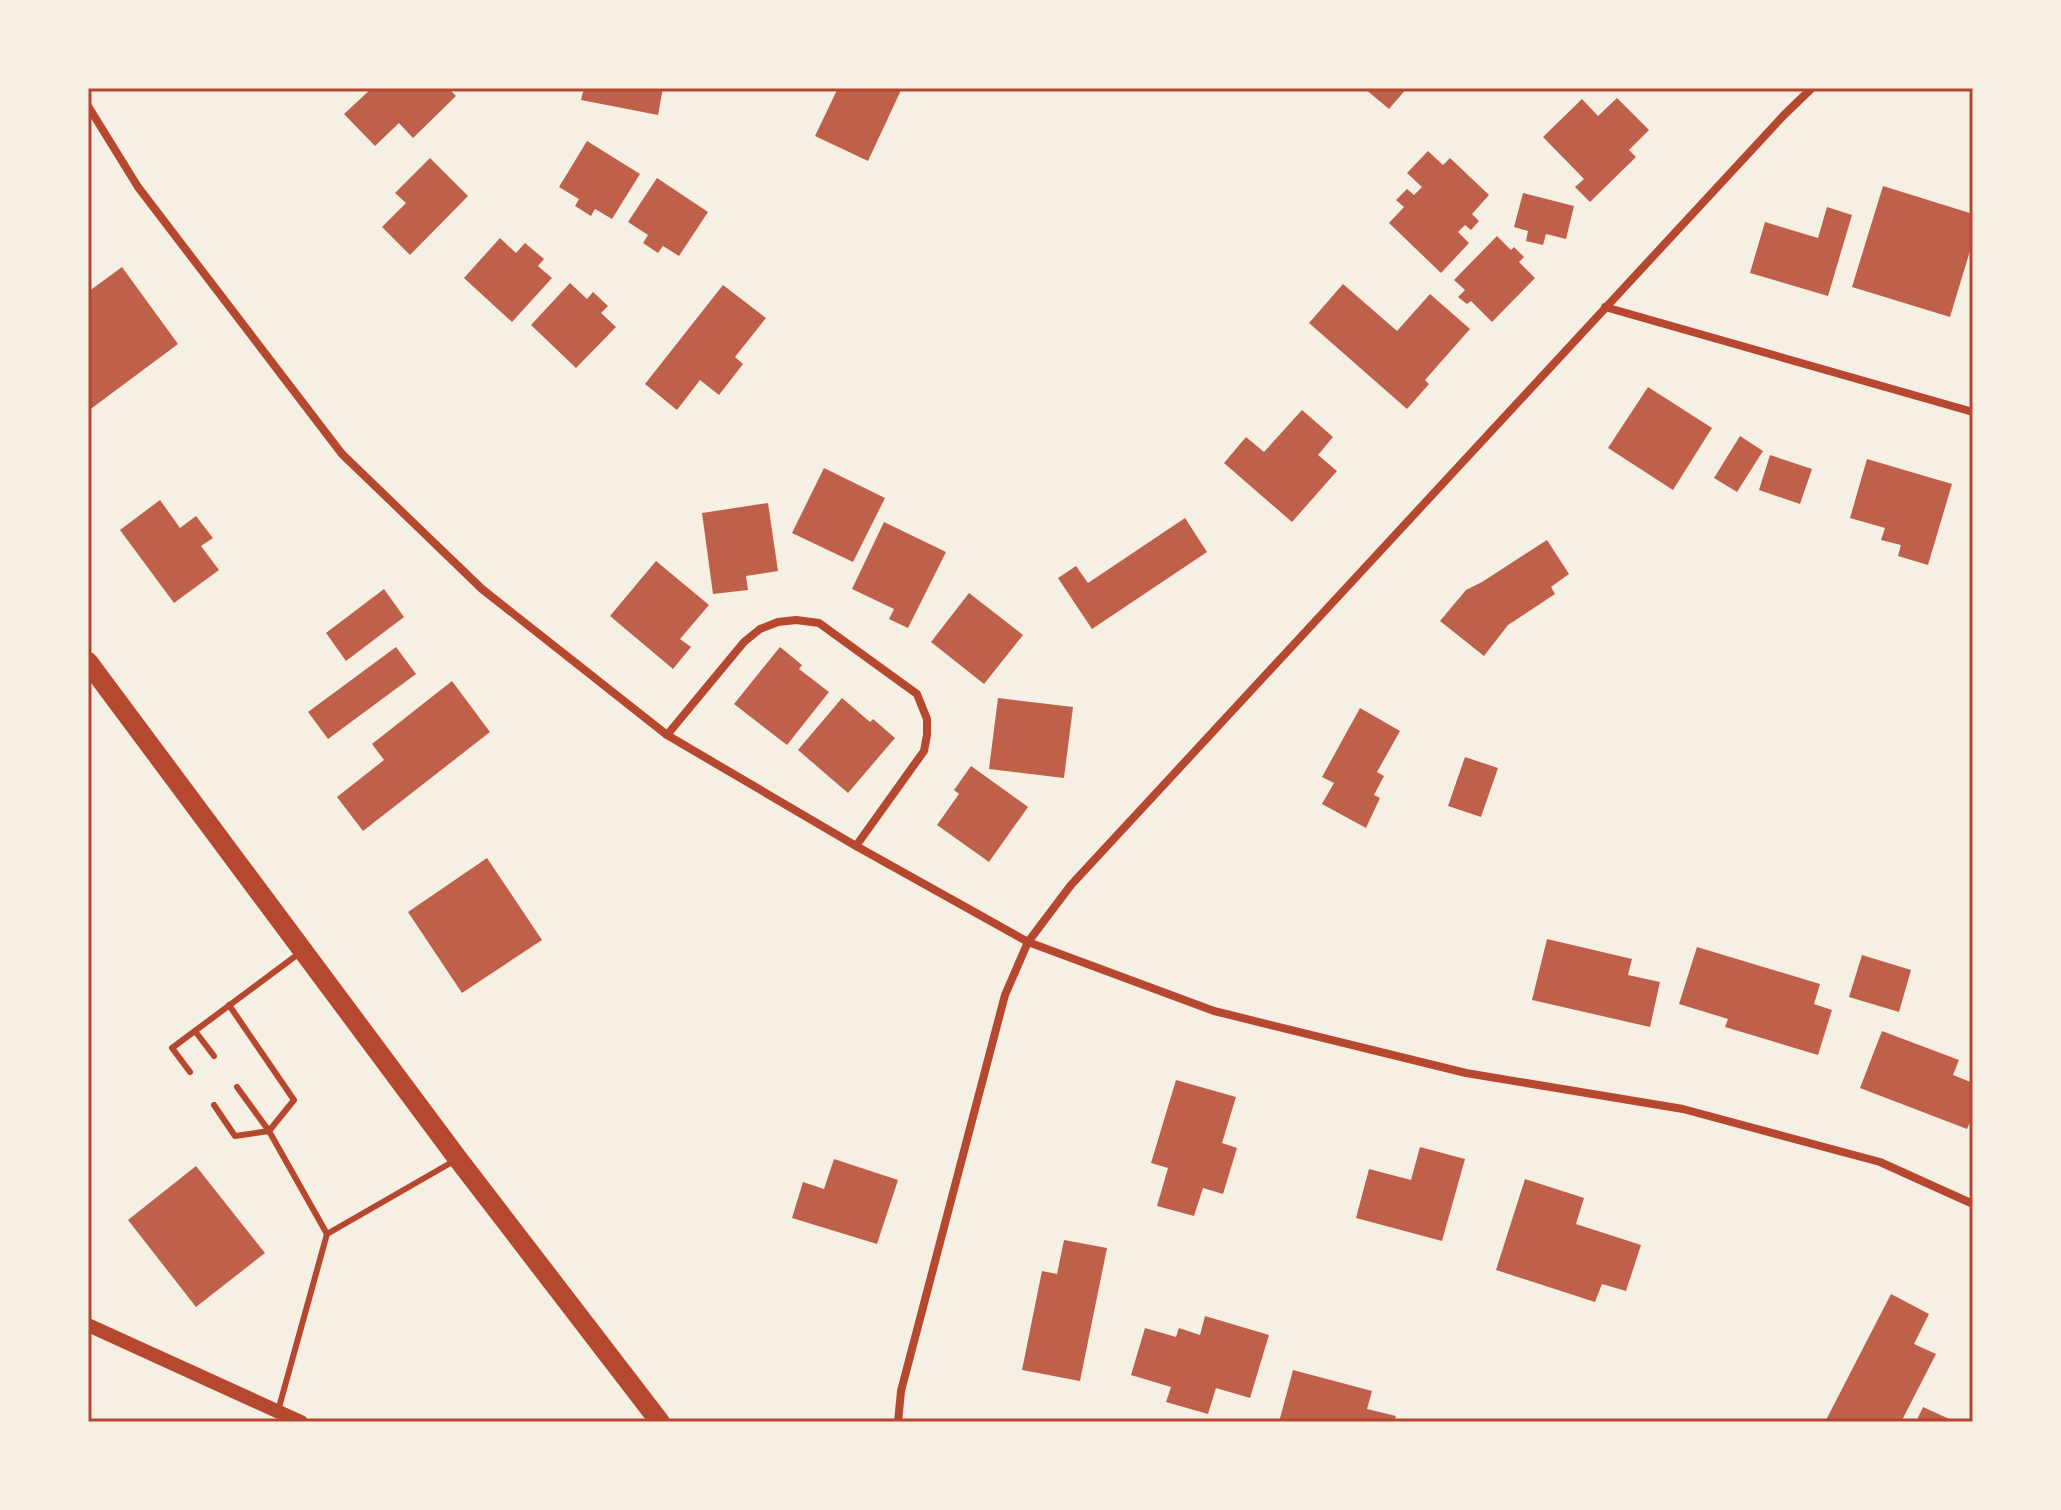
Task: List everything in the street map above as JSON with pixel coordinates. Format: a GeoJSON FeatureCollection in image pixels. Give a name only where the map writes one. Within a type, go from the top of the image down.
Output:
{"type":"FeatureCollection","features":[{"type":"Feature","properties":{"kind":"main road"},"geometry":{"type":"LineString","coordinates":[[88,662],[458,1159],[660,1422]]}},
{"type":"Feature","properties":{"kind":"street"},"geometry":{"type":"LineString","coordinates":[[898,1422],[901,1391],[1005,995],[1028,942],[1071,885],[1605,307],[1812,88]]}},
{"type":"Feature","properties":{"kind":"street"},"geometry":{"type":"LineString","coordinates":[[88,106],[138,187],[342,454],[482,589],[667,735],[856,846],[1028,942],[1214,1011],[1466,1073],[1683,1109],[1880,1162],[1973,1204]]}},
{"type":"Feature","properties":{"kind":"street"},"geometry":{"type":"LineString","coordinates":[[1605,307],[1973,412]]}},
{"type":"Feature","properties":{"kind":"street"},"geometry":{"type":"LineString","coordinates":[[667,735],[744,642],[760,629],[778,622],[796,620],[819,623],[917,694],[927,719],[924,751],[856,846]]}},
{"type":"Feature","properties":{"kind":"street"},"geometry":{"type":"LineString","coordinates":[[88,1325],[301,1422]]}},
{"type":"Feature","properties":{"kind":"lane"},"geometry":{"type":"LineString","coordinates":[[190,1072],[172,1048],[304,950]]}},
{"type":"Feature","properties":{"kind":"lane"},"geometry":{"type":"LineString","coordinates":[[214,1105],[235,1136],[269,1131],[294,1100],[229,1005]]}},
{"type":"Feature","properties":{"kind":"lane"},"geometry":{"type":"LineString","coordinates":[[195,1031],[214,1056]]}},
{"type":"Feature","properties":{"kind":"lane"},"geometry":{"type":"LineString","coordinates":[[237,1087],[269,1131],[327,1234]]}},
{"type":"Feature","properties":{"kind":"lane"},"geometry":{"type":"LineString","coordinates":[[278,1411],[327,1234],[458,1159]]}},
{"type":"Feature","properties":{"kind":"building"},"geometry":{"type":"Polygon","coordinates":[[[372,88],[448,88],[456,96],[413,138],[399,123],[375,146],[344,114],[372,88]]]}},
{"type":"Feature","properties":{"kind":"building"},"geometry":{"type":"Polygon","coordinates":[[[584,88],[663,88],[658,115],[581,100],[584,88]]]}},
{"type":"Feature","properties":{"kind":"building"},"geometry":{"type":"Polygon","coordinates":[[[838,88],[902,88],[868,161],[815,136],[838,88]]]}},
{"type":"Feature","properties":{"kind":"building"},"geometry":{"type":"Polygon","coordinates":[[[1364,88],[1407,88],[1389,109],[1364,88]]]}},
{"type":"Feature","properties":{"kind":"building"},"geometry":{"type":"Polygon","coordinates":[[[1617,98],[1649,130],[1629,150],[1636,157],[1590,202],[1575,187],[1584,179],[1543,137],[1582,99],[1598,116],[1617,98]]]}},
{"type":"Feature","properties":{"kind":"building"},"geometry":{"type":"Polygon","coordinates":[[[587,141],[640,174],[612,219],[595,209],[591,216],[575,206],[579,199],[559,187],[587,141]]]}},
{"type":"Feature","properties":{"kind":"building"},"geometry":{"type":"Polygon","coordinates":[[[1428,151],[1443,165],[1450,158],[1489,195],[1472,214],[1479,221],[1471,230],[1465,225],[1458,232],[1469,243],[1441,273],[1389,223],[1404,207],[1396,200],[1407,189],[1414,195],[1422,187],[1407,173],[1428,151]]]}},
{"type":"Feature","properties":{"kind":"building"},"geometry":{"type":"Polygon","coordinates":[[[430,158],[468,196],[410,255],[382,227],[406,203],[395,193],[430,158]]]}},
{"type":"Feature","properties":{"kind":"building"},"geometry":{"type":"Polygon","coordinates":[[[657,178],[708,212],[679,256],[663,246],[658,253],[643,243],[648,235],[628,222],[657,178]]]}},
{"type":"Feature","properties":{"kind":"building"},"geometry":{"type":"Polygon","coordinates":[[[1883,186],[1973,214],[1973,241],[1950,317],[1852,287],[1883,186]]]}},
{"type":"Feature","properties":{"kind":"building"},"geometry":{"type":"Polygon","coordinates":[[[1523,193],[1574,206],[1566,239],[1546,234],[1543,245],[1526,241],[1528,231],[1514,227],[1523,193]]]}},
{"type":"Feature","properties":{"kind":"building"},"geometry":{"type":"Polygon","coordinates":[[[1827,207],[1852,215],[1828,296],[1750,273],[1765,222],[1818,238],[1827,207]]]}},
{"type":"Feature","properties":{"kind":"building"},"geometry":{"type":"Polygon","coordinates":[[[1497,236],[1511,250],[1514,247],[1524,257],[1519,262],[1535,278],[1492,322],[1471,301],[1467,304],[1458,297],[1465,290],[1454,280],[1497,236]]]}},
{"type":"Feature","properties":{"kind":"building"},"geometry":{"type":"Polygon","coordinates":[[[500,238],[516,253],[525,243],[544,259],[538,266],[552,278],[512,322],[464,278],[500,238]]]}},
{"type":"Feature","properties":{"kind":"building"},"geometry":{"type":"Polygon","coordinates":[[[122,267],[178,344],[88,411],[88,292],[122,267]]]}},
{"type":"Feature","properties":{"kind":"building"},"geometry":{"type":"Polygon","coordinates":[[[570,283],[587,299],[593,292],[608,306],[601,313],[616,327],[576,368],[531,325],[570,283]]]}},
{"type":"Feature","properties":{"kind":"building"},"geometry":{"type":"Polygon","coordinates":[[[1343,284],[1397,331],[1430,294],[1470,329],[1425,380],[1429,384],[1407,409],[1309,323],[1343,284]]]}},
{"type":"Feature","properties":{"kind":"building"},"geometry":{"type":"Polygon","coordinates":[[[723,285],[766,318],[735,357],[743,364],[719,395],[700,380],[677,410],[645,384],[723,285]]]}},
{"type":"Feature","properties":{"kind":"building"},"geometry":{"type":"Polygon","coordinates":[[[1648,387],[1712,428],[1673,490],[1608,448],[1648,387]]]}},
{"type":"Feature","properties":{"kind":"building"},"geometry":{"type":"Polygon","coordinates":[[[1302,410],[1333,437],[1318,455],[1337,471],[1292,522],[1224,463],[1246,437],[1264,452],[1302,410]]]}},
{"type":"Feature","properties":{"kind":"building"},"geometry":{"type":"Polygon","coordinates":[[[1740,436],[1763,451],[1737,492],[1714,478],[1740,436]]]}},
{"type":"Feature","properties":{"kind":"building"},"geometry":{"type":"Polygon","coordinates":[[[1770,455],[1812,469],[1800,504],[1759,490],[1770,455]]]}},
{"type":"Feature","properties":{"kind":"building"},"geometry":{"type":"Polygon","coordinates":[[[1867,459],[1952,484],[1928,565],[1898,556],[1901,545],[1881,540],[1885,528],[1850,518],[1867,459]]]}},
{"type":"Feature","properties":{"kind":"building"},"geometry":{"type":"Polygon","coordinates":[[[824,468],[885,498],[853,562],[792,533],[824,468]]]}},
{"type":"Feature","properties":{"kind":"building"},"geometry":{"type":"Polygon","coordinates":[[[160,500],[180,528],[196,516],[213,538],[201,546],[219,570],[174,603],[120,530],[160,500]]]}},
{"type":"Feature","properties":{"kind":"building"},"geometry":{"type":"Polygon","coordinates":[[[768,503],[778,571],[746,576],[748,590],[713,594],[702,513],[768,503]]]}},
{"type":"Feature","properties":{"kind":"building"},"geometry":{"type":"Polygon","coordinates":[[[1185,518],[1207,552],[1092,629],[1058,578],[1076,566],[1088,583],[1185,518]]]}},
{"type":"Feature","properties":{"kind":"building"},"geometry":{"type":"Polygon","coordinates":[[[884,522],[946,552],[908,628],[889,619],[894,609],[852,589],[884,522]]]}},
{"type":"Feature","properties":{"kind":"building"},"geometry":{"type":"Polygon","coordinates":[[[1547,540],[1569,574],[1551,587],[1555,594],[1508,625],[1484,656],[1440,621],[1466,590],[1547,540]]]}},
{"type":"Feature","properties":{"kind":"building"},"geometry":{"type":"Polygon","coordinates":[[[656,561],[709,605],[680,639],[691,647],[673,669],[610,616],[656,561]]]}},
{"type":"Feature","properties":{"kind":"building"},"geometry":{"type":"Polygon","coordinates":[[[384,589],[404,617],[346,661],[326,633],[384,589]]]}},
{"type":"Feature","properties":{"kind":"building"},"geometry":{"type":"Polygon","coordinates":[[[969,593],[1023,635],[984,684],[931,642],[969,593]]]}},
{"type":"Feature","properties":{"kind":"building"},"geometry":{"type":"Polygon","coordinates":[[[396,647],[416,674],[328,739],[308,712],[396,647]]]}},
{"type":"Feature","properties":{"kind":"building"},"geometry":{"type":"Polygon","coordinates":[[[780,647],[802,665],[799,669],[829,692],[787,745],[734,704],[780,647]]]}},
{"type":"Feature","properties":{"kind":"building"},"geometry":{"type":"Polygon","coordinates":[[[452,681],[490,732],[363,831],[337,797],[384,760],[372,744],[452,681]]]}},
{"type":"Feature","properties":{"kind":"building"},"geometry":{"type":"Polygon","coordinates":[[[842,698],[895,738],[848,793],[798,750],[842,698]]]}},
{"type":"Feature","properties":{"kind":"building"},"geometry":{"type":"Polygon","coordinates":[[[998,698],[1073,707],[1064,778],[989,769],[998,698]]]}},
{"type":"Feature","properties":{"kind":"building"},"geometry":{"type":"Polygon","coordinates":[[[1360,708],[1400,731],[1377,772],[1384,776],[1374,795],[1380,798],[1366,828],[1322,804],[1334,783],[1322,777],[1360,708]]]}},
{"type":"Feature","properties":{"kind":"building"},"geometry":{"type":"Polygon","coordinates":[[[1465,757],[1498,768],[1481,817],[1448,806],[1465,757]]]}},
{"type":"Feature","properties":{"kind":"building"},"geometry":{"type":"Polygon","coordinates":[[[971,766],[1028,807],[989,862],[937,825],[959,794],[954,790],[971,766]]]}},
{"type":"Feature","properties":{"kind":"building"},"geometry":{"type":"Polygon","coordinates":[[[487,858],[542,940],[462,993],[408,912],[487,858]]]}},
{"type":"Feature","properties":{"kind":"building"},"geometry":{"type":"Polygon","coordinates":[[[1547,939],[1632,959],[1628,975],[1660,982],[1650,1027],[1532,1000],[1547,939]]]}},
{"type":"Feature","properties":{"kind":"building"},"geometry":{"type":"Polygon","coordinates":[[[1697,947],[1820,984],[1814,1004],[1832,1010],[1818,1055],[1725,1027],[1728,1019],[1679,1004],[1697,947]]]}},
{"type":"Feature","properties":{"kind":"building"},"geometry":{"type":"Polygon","coordinates":[[[1862,955],[1911,970],[1899,1012],[1849,997],[1862,955]]]}},
{"type":"Feature","properties":{"kind":"building"},"geometry":{"type":"Polygon","coordinates":[[[1882,1031],[1959,1060],[1953,1075],[1973,1083],[1973,1115],[1967,1129],[1860,1088],[1882,1031]]]}},
{"type":"Feature","properties":{"kind":"building"},"geometry":{"type":"Polygon","coordinates":[[[1176,1080],[1236,1097],[1222,1143],[1237,1148],[1223,1194],[1203,1188],[1194,1216],[1157,1206],[1168,1168],[1151,1163],[1176,1080]]]}},
{"type":"Feature","properties":{"kind":"building"},"geometry":{"type":"Polygon","coordinates":[[[1420,1147],[1465,1159],[1442,1241],[1356,1218],[1369,1169],[1411,1180],[1420,1147]]]}},
{"type":"Feature","properties":{"kind":"building"},"geometry":{"type":"Polygon","coordinates":[[[834,1159],[898,1180],[877,1244],[792,1218],[803,1182],[824,1189],[834,1159]]]}},
{"type":"Feature","properties":{"kind":"building"},"geometry":{"type":"Polygon","coordinates":[[[196,1166],[265,1253],[196,1307],[128,1220],[196,1166]]]}},
{"type":"Feature","properties":{"kind":"building"},"geometry":{"type":"Polygon","coordinates":[[[1525,1179],[1584,1198],[1576,1224],[1641,1245],[1626,1291],[1602,1284],[1595,1302],[1496,1270],[1525,1179]]]}},
{"type":"Feature","properties":{"kind":"building"},"geometry":{"type":"Polygon","coordinates":[[[1064,1240],[1107,1248],[1080,1381],[1022,1370],[1042,1271],[1057,1274],[1064,1240]]]}},
{"type":"Feature","properties":{"kind":"building"},"geometry":{"type":"Polygon","coordinates":[[[1891,1294],[1929,1314],[1914,1344],[1936,1354],[1901,1422],[1829,1422],[1826,1420],[1891,1294]]]}},
{"type":"Feature","properties":{"kind":"building"},"geometry":{"type":"Polygon","coordinates":[[[1205,1316],[1269,1335],[1250,1398],[1216,1388],[1208,1414],[1166,1402],[1171,1387],[1131,1375],[1145,1328],[1176,1337],[1179,1328],[1200,1335],[1205,1316]]]}},
{"type":"Feature","properties":{"kind":"building"},"geometry":{"type":"Polygon","coordinates":[[[1293,1370],[1372,1391],[1367,1409],[1396,1416],[1394,1422],[1279,1422],[1293,1370]]]}},
{"type":"Feature","properties":{"kind":"building"},"geometry":{"type":"Polygon","coordinates":[[[1923,1407],[1956,1422],[1916,1422],[1923,1407]]]}}]}
